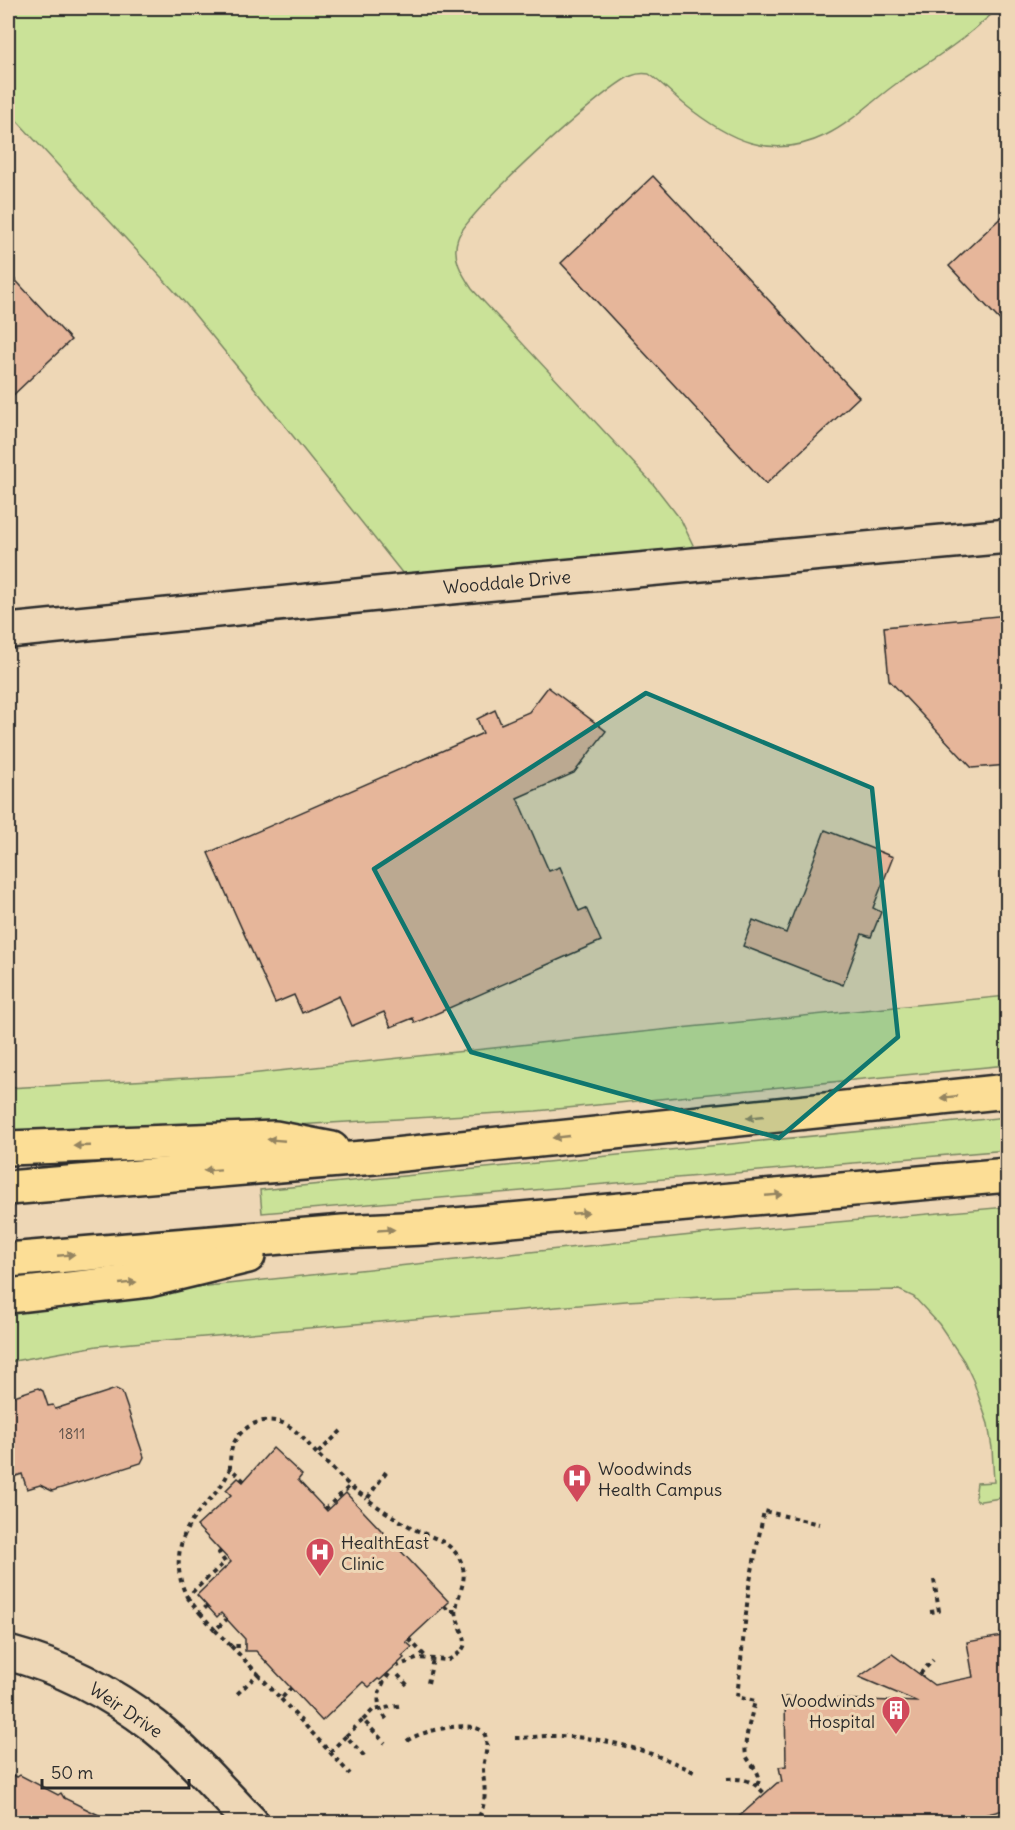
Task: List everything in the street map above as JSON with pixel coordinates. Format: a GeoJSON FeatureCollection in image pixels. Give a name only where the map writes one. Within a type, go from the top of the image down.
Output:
{"type":"FeatureCollection","features":[{"type":"Feature","properties":{"kind":"highway"},"geometry":{"type":"LineString","coordinates":[[8,1188],[375,1157],[1008,1091]]}},
{"type":"Feature","properties":{"kind":"highway"},"geometry":{"type":"LineString","coordinates":[[8,1148],[275,1138],[375,1157]]}},
{"type":"Feature","properties":{"kind":"highway"},"geometry":{"type":"LineString","coordinates":[[8,1260],[343,1232],[422,1228],[1008,1175]]}},
{"type":"Feature","properties":{"kind":"highway"},"geometry":{"type":"LineString","coordinates":[[8,1296],[149,1280],[343,1232]]}},
{"type":"Feature","properties":{"kind":"street","name":"Wooddale Drive"},"geometry":{"type":"LineString","coordinates":[[8,631],[407,591],[1008,536]]}},
{"type":"Feature","properties":{"kind":"street","name":"Weir Drive"},"geometry":{"type":"LineString","coordinates":[[8,1653],[74,1676],[138,1714],[180,1749],[251,1822]]}},
{"type":"Feature","properties":{"kind":"path"},"geometry":{"type":"LineString","coordinates":[[350,1774],[200,1613],[187,1597],[179,1573],[180,1546],[191,1523],[222,1484],[230,1468],[232,1450],[239,1436],[248,1428],[263,1420],[288,1425],[350,1486],[367,1499],[397,1519],[446,1543],[456,1553],[461,1563],[464,1581],[456,1611],[465,1635],[465,1645],[451,1659],[443,1661],[426,1657],[411,1659],[397,1666]]}},
{"type":"Feature","properties":{"kind":"path"},"geometry":{"type":"LineString","coordinates":[[317,1454],[341,1431]]}},
{"type":"Feature","properties":{"kind":"path"},"geometry":{"type":"LineString","coordinates":[[230,1468],[244,1481]]}},
{"type":"Feature","properties":{"kind":"path"},"geometry":{"type":"LineString","coordinates":[[367,1499],[386,1472]]}},
{"type":"Feature","properties":{"kind":"path"},"geometry":{"type":"LineString","coordinates":[[325,1509],[350,1486]]}},
{"type":"Feature","properties":{"kind":"path"},"geometry":{"type":"LineString","coordinates":[[757,1785],[760,1780],[759,1774],[748,1758],[746,1750],[755,1701],[737,1697],[749,1586],[764,1511],[819,1524]]}},
{"type":"Feature","properties":{"kind":"path"},"geometry":{"type":"LineString","coordinates":[[187,1597],[225,1561],[219,1553],[221,1551]]}},
{"type":"Feature","properties":{"kind":"path"},"geometry":{"type":"LineString","coordinates":[[930,1612],[939,1611],[934,1580]]}},
{"type":"Feature","properties":{"kind":"path"},"geometry":{"type":"LineString","coordinates":[[200,1613],[207,1606]]}},
{"type":"Feature","properties":{"kind":"path"},"geometry":{"type":"LineString","coordinates":[[444,1606],[449,1611],[456,1611]]}},
{"type":"Feature","properties":{"kind":"path"},"geometry":{"type":"LineString","coordinates":[[215,1630],[227,1619]]}},
{"type":"Feature","properties":{"kind":"path"},"geometry":{"type":"LineString","coordinates":[[409,1639],[426,1657]]}},
{"type":"Feature","properties":{"kind":"path"},"geometry":{"type":"LineString","coordinates":[[231,1646],[245,1646]]}},
{"type":"Feature","properties":{"kind":"path"},"geometry":{"type":"LineString","coordinates":[[428,1683],[433,1659]]}},
{"type":"Feature","properties":{"kind":"path"},"geometry":{"type":"LineString","coordinates":[[920,1674],[933,1660]]}},
{"type":"Feature","properties":{"kind":"path"},"geometry":{"type":"LineString","coordinates":[[236,1695],[258,1674]]}},
{"type":"Feature","properties":{"kind":"path"},"geometry":{"type":"LineString","coordinates":[[389,1674],[381,1690],[379,1709],[389,1722]]}},
{"type":"Feature","properties":{"kind":"path"},"geometry":{"type":"LineString","coordinates":[[398,1675],[410,1688]]}},
{"type":"Feature","properties":{"kind":"path"},"geometry":{"type":"LineString","coordinates":[[280,1699],[291,1688]]}},
{"type":"Feature","properties":{"kind":"path"},"geometry":{"type":"LineString","coordinates":[[330,1752],[373,1710],[403,1705]]}},
{"type":"Feature","properties":{"kind":"path"},"geometry":{"type":"LineString","coordinates":[[363,1720],[385,1743]]}},
{"type":"Feature","properties":{"kind":"path"},"geometry":{"type":"LineString","coordinates":[[407,1741],[420,1733],[436,1729],[471,1727],[483,1732],[487,1748],[483,1767],[484,1798],[482,1809],[475,1822]]}},
{"type":"Feature","properties":{"kind":"path"},"geometry":{"type":"LineString","coordinates":[[346,1736],[368,1759]]}},
{"type":"Feature","properties":{"kind":"path"},"geometry":{"type":"LineString","coordinates":[[514,1738],[552,1736],[607,1742],[648,1752],[694,1772]]}},
{"type":"Feature","properties":{"kind":"path"},"geometry":{"type":"LineString","coordinates":[[727,1779],[745,1779],[757,1785],[765,1794]]}},
{"type":"Feature","properties":{"kind":"highlighted area"},"geometry":{"type":"Polygon","coordinates":[[[646,693],[872,788],[898,1037],[779,1138],[471,1052],[374,869],[646,693]]]}},
{"type":"Feature","properties":{"kind":"green space"},"geometry":{"type":"Polygon","coordinates":[[[8,8],[998,8],[959,41],[845,123],[826,135],[806,143],[768,146],[750,143],[733,136],[700,116],[649,74],[640,74],[631,76],[616,85],[537,151],[485,203],[458,238],[456,252],[461,271],[472,289],[653,484],[681,520],[694,547],[403,574],[186,304],[8,111],[8,8]]]}},
{"type":"Feature","properties":{"kind":"green space"},"geometry":{"type":"Polygon","coordinates":[[[1007,996],[1007,1065],[536,1111],[262,1127],[8,1135],[8,1088],[240,1075],[1007,996]]]}},
{"type":"Feature","properties":{"kind":"green space"},"geometry":{"type":"Polygon","coordinates":[[[1007,1117],[1007,1150],[262,1213],[260,1190],[1007,1117]]]}},
{"type":"Feature","properties":{"kind":"green space"},"geometry":{"type":"Polygon","coordinates":[[[1007,1207],[1007,1497],[981,1501],[975,1498],[977,1483],[994,1482],[988,1424],[973,1380],[964,1361],[939,1324],[914,1297],[899,1290],[799,1292],[626,1301],[97,1346],[8,1362],[8,1307],[711,1233],[1007,1207]]]}},
{"type":"Feature","properties":{"kind":"building"},"geometry":{"type":"Polygon","coordinates":[[[653,176],[859,397],[766,484],[561,263],[653,176]]]}},
{"type":"Feature","properties":{"kind":"building"},"geometry":{"type":"Polygon","coordinates":[[[1008,211],[1008,329],[949,266],[1008,211]]]}},
{"type":"Feature","properties":{"kind":"building"},"geometry":{"type":"Polygon","coordinates":[[[8,272],[71,340],[8,400],[8,272]]]}},
{"type":"Feature","properties":{"kind":"building"},"geometry":{"type":"Polygon","coordinates":[[[1008,615],[1008,765],[972,768],[889,680],[884,627],[1008,615]]]}},
{"type":"Feature","properties":{"kind":"building"},"geometry":{"type":"Polygon","coordinates":[[[548,687],[606,731],[574,773],[517,798],[549,871],[560,867],[579,911],[586,908],[601,941],[415,1023],[413,1018],[391,1027],[384,1012],[352,1026],[339,996],[302,1013],[294,995],[275,1003],[208,853],[483,733],[477,719],[495,710],[501,724],[529,712],[548,687]]]}},
{"type":"Feature","properties":{"kind":"building"},"geometry":{"type":"Polygon","coordinates":[[[825,830],[893,857],[873,908],[881,912],[871,937],[862,934],[843,985],[743,946],[753,920],[786,933],[825,830]]]}},
{"type":"Feature","properties":{"kind":"building"},"geometry":{"type":"Polygon","coordinates":[[[38,1388],[43,1391],[48,1406],[53,1405],[55,1409],[116,1389],[122,1392],[144,1457],[141,1463],[52,1491],[40,1485],[27,1489],[22,1474],[8,1479],[8,1398],[38,1388]]]}},
{"type":"Feature","properties":{"kind":"building","name":"HealthEast Clinic"},"geometry":{"type":"Polygon","coordinates":[[[273,1448],[302,1475],[298,1480],[327,1511],[346,1493],[449,1602],[406,1642],[412,1647],[402,1656],[404,1658],[369,1687],[363,1682],[322,1721],[256,1651],[245,1651],[245,1639],[221,1613],[217,1617],[197,1595],[231,1562],[197,1526],[231,1495],[226,1490],[238,1478],[243,1482],[273,1448]]]}},
{"type":"Feature","properties":{"kind":"building","name":"Woodwinds Hospital"},"geometry":{"type":"Polygon","coordinates":[[[1002,1636],[1008,1668],[1008,1809],[956,1822],[733,1822],[777,1783],[782,1782],[779,1767],[786,1766],[785,1697],[918,1702],[859,1677],[892,1654],[934,1685],[973,1677],[967,1642],[1002,1636]]]}},
{"type":"Feature","properties":{"kind":"building"},"geometry":{"type":"Polygon","coordinates":[[[8,1772],[17,1777],[20,1775],[58,1795],[61,1793],[64,1798],[113,1822],[8,1822],[8,1772]]]}},
{"type":"Feature","properties":{"kind":"place","name":"Woodwinds Health Campus"},"geometry":{"type":"Point","coordinates":[577,1504]}},
{"type":"Feature","properties":{"kind":"place","name":"HealthEast Clinic"},"geometry":{"type":"Point","coordinates":[320,1578]}},
{"type":"Feature","properties":{"kind":"place","name":"Woodwinds Hospital"},"geometry":{"type":"Point","coordinates":[896,1736]}}]}
